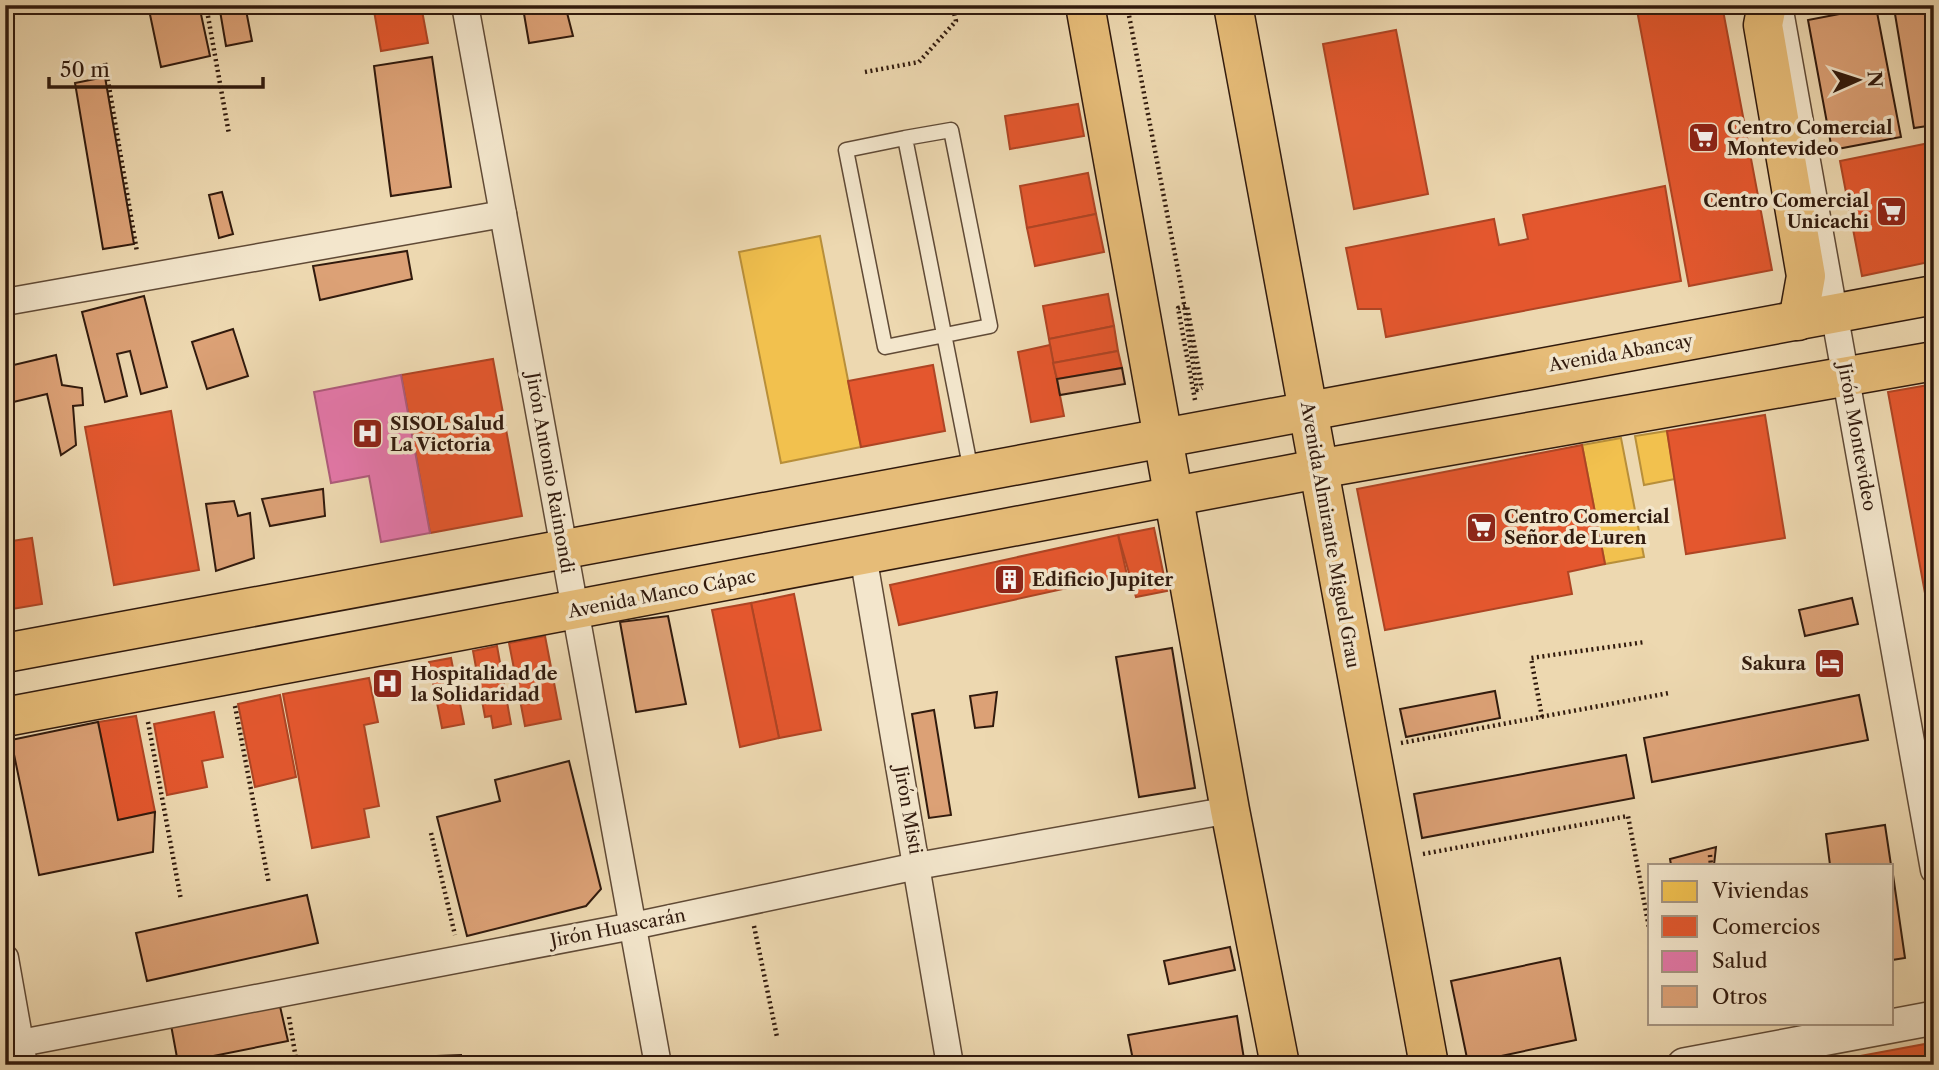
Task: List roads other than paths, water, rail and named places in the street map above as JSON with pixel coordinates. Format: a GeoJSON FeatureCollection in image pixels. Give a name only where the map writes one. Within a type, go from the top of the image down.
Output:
{"type":"FeatureCollection","features":[{"type":"Feature","properties":{"kind":"main road"},"geometry":{"type":"LineString","coordinates":[[1085,5],[1180,437],[1190,493],[1230,810],[1280,1065]]}},
{"type":"Feature","properties":{"kind":"main road","name":"Avenida Almirante Miguel Grau"},"geometry":{"type":"LineString","coordinates":[[1233,5],[1312,470],[1370,749],[1429,1065]]}},
{"type":"Feature","properties":{"kind":"main road"},"geometry":{"type":"LineString","coordinates":[[1767,5],[1763,25],[1806,276],[1816,317]]}},
{"type":"Feature","properties":{"kind":"main road","name":"Avenida Abancay"},"geometry":{"type":"LineString","coordinates":[[1302,414],[1934,295]]}},
{"type":"Feature","properties":{"kind":"main road"},"geometry":{"type":"LineString","coordinates":[[1312,470],[1934,360]]}},
{"type":"Feature","properties":{"kind":"main road"},"geometry":{"type":"LineString","coordinates":[[5,653],[1302,414]]}},
{"type":"Feature","properties":{"kind":"main road","name":"Avenida Manco Cápac"},"geometry":{"type":"LineString","coordinates":[[5,717],[1312,470]]}},
{"type":"Feature","properties":{"kind":"street","name":"Jirón Antonio Raimondi"},"geometry":{"type":"LineString","coordinates":[[465,5],[658,1065]]}},
{"type":"Feature","properties":{"kind":"street","name":"Jirón Montevideo"},"geometry":{"type":"LineString","coordinates":[[1779,5],[1816,317],[1847,377],[1934,870]]}},
{"type":"Feature","properties":{"kind":"street"},"geometry":{"type":"LineString","coordinates":[[5,302],[503,214]]}},
{"type":"Feature","properties":{"kind":"street","name":"Jirón Misti"},"geometry":{"type":"LineString","coordinates":[[863,555],[950,1065]]}},
{"type":"Feature","properties":{"kind":"street","name":"Jirón Huascarán"},"geometry":{"type":"LineString","coordinates":[[17,1051],[284,992],[633,926],[918,866],[1230,810]]}},
{"type":"Feature","properties":{"kind":"street"},"geometry":{"type":"LineString","coordinates":[[5,958],[17,1051]]}},
{"type":"Feature","properties":{"kind":"street"},"geometry":{"type":"LineString","coordinates":[[1684,1065],[1934,1018]]}},
{"type":"Feature","properties":{"kind":"lane"},"geometry":{"type":"LineString","coordinates":[[951,130],[989,326],[944,335],[885,347],[846,150],[951,130]]}},
{"type":"Feature","properties":{"kind":"lane"},"geometry":{"type":"LineString","coordinates":[[905,138],[971,475]]}},
{"type":"Feature","properties":{"kind":"place","name":"Centro Comercial Montevideo"},"geometry":{"type":"Point","coordinates":[1704,138]}},
{"type":"Feature","properties":{"kind":"place","name":"Centro Comercial Unicachi"},"geometry":{"type":"Point","coordinates":[1892,211]}},
{"type":"Feature","properties":{"kind":"place","name":"SISOL Salud La Victoria"},"geometry":{"type":"Point","coordinates":[367,434]}},
{"type":"Feature","properties":{"kind":"place","name":"Centro Comercial Señor de Luren"},"geometry":{"type":"Point","coordinates":[1481,527]}},
{"type":"Feature","properties":{"kind":"place","name":"Edificio Jupiter"},"geometry":{"type":"Point","coordinates":[1009,580]}},
{"type":"Feature","properties":{"kind":"place","name":"Sakura"},"geometry":{"type":"Point","coordinates":[1829,664]}},
{"type":"Feature","properties":{"kind":"place","name":"Hospitalidad de la Solidaridad"},"geometry":{"type":"Point","coordinates":[388,684]}}]}
